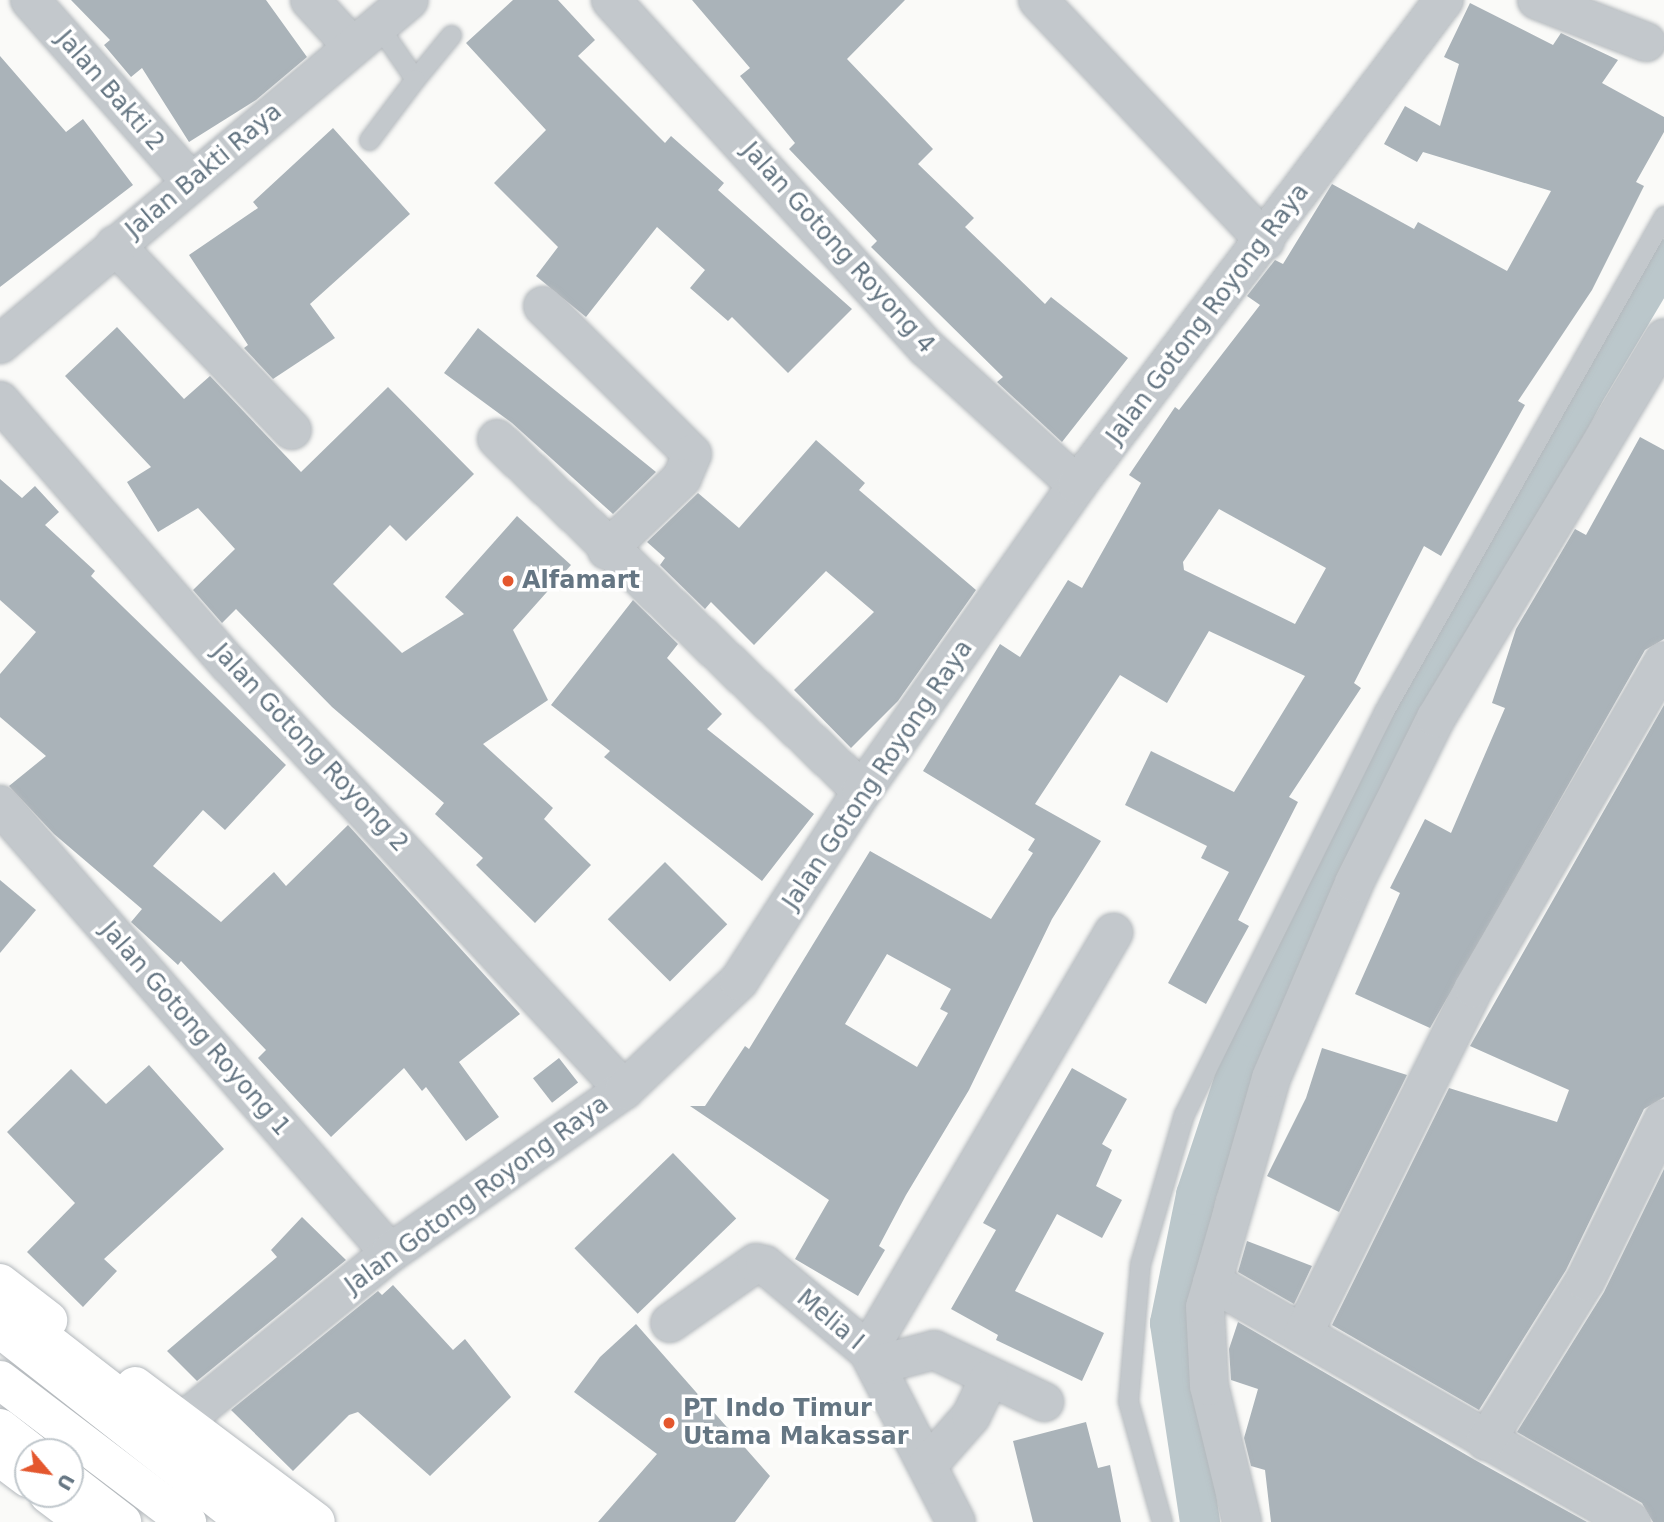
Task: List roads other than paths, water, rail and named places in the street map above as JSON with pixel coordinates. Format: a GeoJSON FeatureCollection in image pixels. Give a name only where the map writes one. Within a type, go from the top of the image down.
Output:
{"type":"FeatureCollection","features":[{"type":"Feature","properties":{"kind":"highway"},"geometry":{"type":"LineString","coordinates":[[0,1283],[177,1430],[280,1522]]}},
{"type":"Feature","properties":{"kind":"highway"},"geometry":{"type":"LineString","coordinates":[[0,1305],[177,1430],[316,1522]]}},
{"type":"Feature","properties":{"kind":"highway"},"geometry":{"type":"LineString","coordinates":[[0,1329],[247,1522]]}},
{"type":"Feature","properties":{"kind":"highway"},"geometry":{"type":"LineString","coordinates":[[0,1380],[187,1522]]}},
{"type":"Feature","properties":{"kind":"highway"},"geometry":{"type":"LineString","coordinates":[[0,1428],[14,1439]]}},
{"type":"Feature","properties":{"kind":"highway"},"geometry":{"type":"LineString","coordinates":[[84,1493],[122,1522]]}},
{"type":"Feature","properties":{"kind":"highway"},"geometry":{"type":"LineString","coordinates":[[66,1508],[85,1522]]}},
{"type":"Feature","properties":{"kind":"street","name":"Jalan Bakti 2"},"geometry":{"type":"LineString","coordinates":[[30,0],[191,182]]}},
{"type":"Feature","properties":{"kind":"street"},"geometry":{"type":"LineString","coordinates":[[310,0],[365,36]]}},
{"type":"Feature","properties":{"kind":"street","name":"Jalan Bakti Raya"},"geometry":{"type":"LineString","coordinates":[[0,344],[409,0]]}},
{"type":"Feature","properties":{"kind":"street","name":"Jalan Gotong Royong 4"},"geometry":{"type":"LineString","coordinates":[[611,0],[927,348],[1077,485]]}},
{"type":"Feature","properties":{"kind":"street"},"geometry":{"type":"LineString","coordinates":[[1038,0],[1265,241]]}},
{"type":"Feature","properties":{"kind":"street","name":"Jalan Gotong Royong Raya"},"geometry":{"type":"LineString","coordinates":[[177,1430],[390,1253],[624,1090],[739,981],[862,791],[1077,485],[1265,241],[1444,0]]}},
{"type":"Feature","properties":{"kind":"street"},"geometry":{"type":"LineString","coordinates":[[1537,0],[1646,42]]}},
{"type":"Feature","properties":{"kind":"street"},"geometry":{"type":"LineString","coordinates":[[115,245],[292,430]]}},
{"type":"Feature","properties":{"kind":"street"},"geometry":{"type":"LineString","coordinates":[[543,306],[692,454],[682,478],[607,550]]}},
{"type":"Feature","properties":{"kind":"street"},"geometry":{"type":"LineString","coordinates":[[1242,1522],[1209,1386],[1205,1307],[1271,1078],[1354,883],[1436,718],[1664,338]]}},
{"type":"Feature","properties":{"kind":"street","name":"Jalan Gotong Royong 2"},"geometry":{"type":"LineString","coordinates":[[0,401],[229,664],[624,1090]]}},
{"type":"Feature","properties":{"kind":"street"},"geometry":{"type":"LineString","coordinates":[[496,439],[607,550],[862,791]]}},
{"type":"Feature","properties":{"kind":"street"},"geometry":{"type":"LineString","coordinates":[[1303,1334],[1474,988],[1664,661]]}},
{"type":"Feature","properties":{"kind":"street","name":"Jalan Gotong Royong 1"},"geometry":{"type":"LineString","coordinates":[[0,805],[390,1253]]}},
{"type":"Feature","properties":{"kind":"street"},"geometry":{"type":"LineString","coordinates":[[872,1358],[1113,933]]}},
{"type":"Feature","properties":{"kind":"street"},"geometry":{"type":"LineString","coordinates":[[1486,1441],[1585,1282],[1664,1119]]}},
{"type":"Feature","properties":{"kind":"street","name":"Melia I"},"geometry":{"type":"LineString","coordinates":[[670,1324],[760,1262],[872,1358],[956,1522]]}},
{"type":"Feature","properties":{"kind":"street"},"geometry":{"type":"LineString","coordinates":[[1212,1282],[1631,1522]]}},
{"type":"Feature","properties":{"kind":"street"},"geometry":{"type":"LineString","coordinates":[[872,1358],[934,1350],[989,1379],[1044,1402]]}},
{"type":"Feature","properties":{"kind":"street"},"geometry":{"type":"LineString","coordinates":[[928,1465],[971,1416],[989,1379]]}},
{"type":"Feature","properties":{"kind":"lane"},"geometry":{"type":"LineString","coordinates":[[369,140],[451,35]]}},
{"type":"Feature","properties":{"kind":"lane"},"geometry":{"type":"LineString","coordinates":[[365,36],[415,79]]}},
{"type":"Feature","properties":{"kind":"lane"},"geometry":{"type":"LineString","coordinates":[[1162,1522],[1128,1401],[1140,1264],[1184,1114],[1384,711],[1664,216]]}},
{"type":"Feature","properties":{"kind":"waterway"},"geometry":{"type":"LineString","coordinates":[[1200,1522],[1170,1323],[1196,1195],[1252,1027],[1385,745],[1471,606],[1583,395],[1664,259]]}},
{"type":"Feature","properties":{"kind":"place","name":"Alfamart"},"geometry":{"type":"Point","coordinates":[508,581]}},
{"type":"Feature","properties":{"kind":"place","name":"PT Indo Timur Utama Makassar"},"geometry":{"type":"Point","coordinates":[669,1423]}}]}
